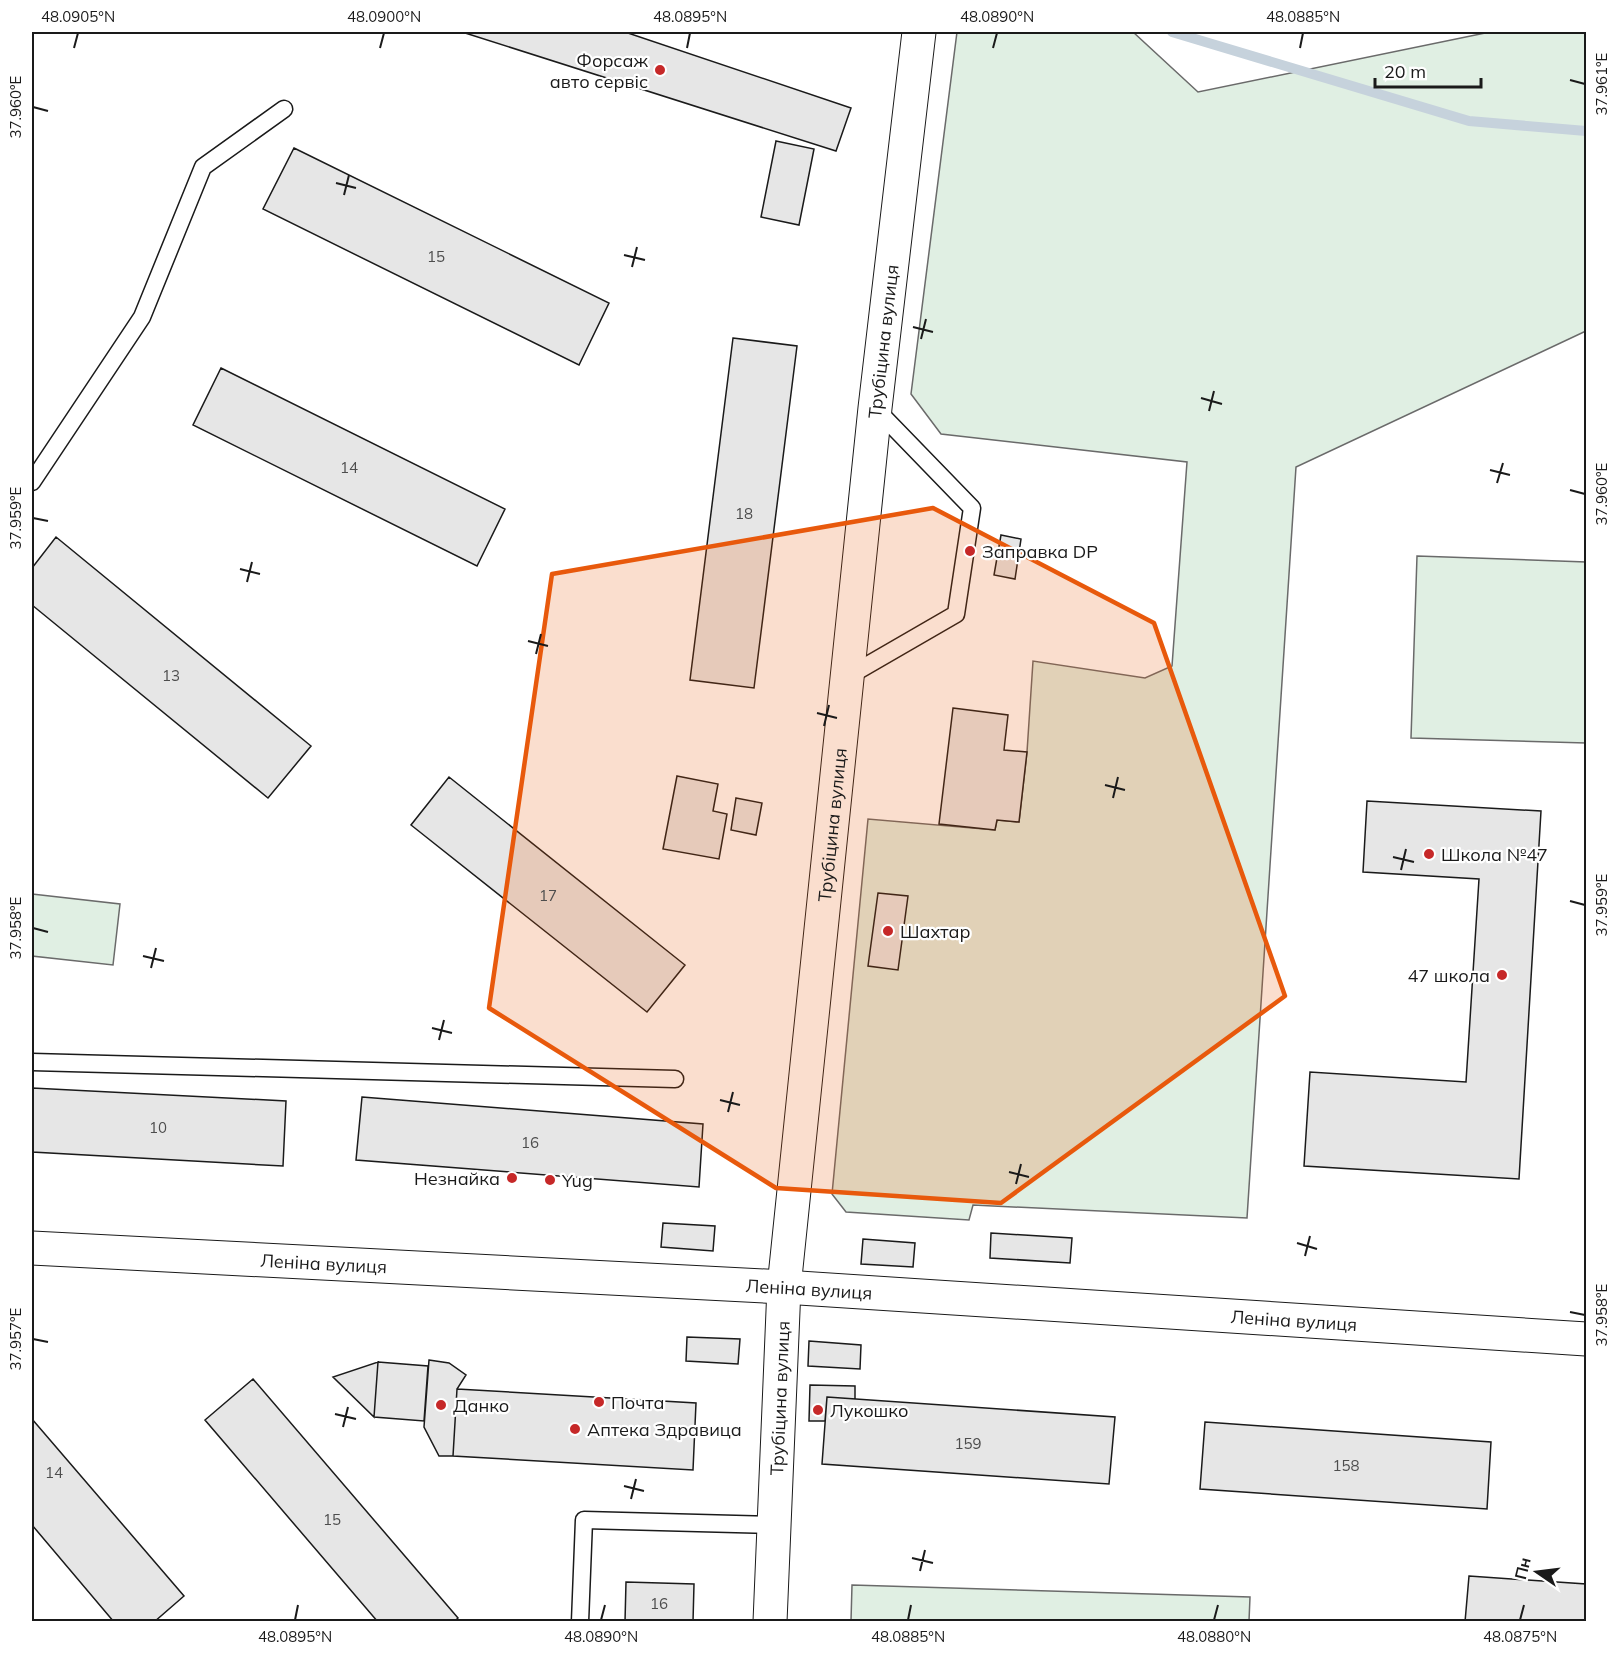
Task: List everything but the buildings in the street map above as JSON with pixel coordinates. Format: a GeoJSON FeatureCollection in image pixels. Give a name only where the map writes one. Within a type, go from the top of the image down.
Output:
{"type":"FeatureCollection","features":[{"type":"Feature","properties":{"kind":"street","name":"Трубіцина вулиця"},"geometry":{"type":"LineString","coordinates":[[770,1622],[784,1287],[875,408],[919,32]]}},
{"type":"Feature","properties":{"kind":"street","name":"Леніна вулиця"},"geometry":{"type":"LineString","coordinates":[[32,1248],[784,1287],[1587,1339]]}},
{"type":"Feature","properties":{"kind":"lane"},"geometry":{"type":"LineString","coordinates":[[32,482],[142,317],[203,167],[284,110]]}},
{"type":"Feature","properties":{"kind":"lane"},"geometry":{"type":"LineString","coordinates":[[847,677],[956,614],[972,508],[875,408]]}},
{"type":"Feature","properties":{"kind":"lane"},"geometry":{"type":"LineString","coordinates":[[32,1062],[675,1079]]}},
{"type":"Feature","properties":{"kind":"lane"},"geometry":{"type":"LineString","coordinates":[[580,1622],[584,1520],[774,1525]]}},
{"type":"Feature","properties":{"kind":"highlighted area"},"geometry":{"type":"Polygon","coordinates":[[[933,508],[1154,623],[1285,996],[1001,1203],[776,1188],[489,1008],[552,574],[933,508]]]}},
{"type":"Feature","properties":{"kind":"green space"},"geometry":{"type":"Polygon","coordinates":[[[957,32],[1133,32],[1198,92],[1490,32],[1586,32],[1586,331],[1296,467],[1247,1218],[973,1205],[969,1220],[846,1212],[832,1194],[868,819],[995,830],[997,820],[1019,822],[1027,752],[1033,661],[1145,678],[1172,666],[1187,462],[941,434],[911,394],[957,32]]]}},
{"type":"Feature","properties":{"kind":"green space"},"geometry":{"type":"Polygon","coordinates":[[[1417,556],[1586,562],[1586,743],[1411,738],[1417,556]]]}},
{"type":"Feature","properties":{"kind":"green space"},"geometry":{"type":"Polygon","coordinates":[[[32,894],[120,904],[113,965],[32,956],[32,894]]]}},
{"type":"Feature","properties":{"kind":"green space"},"geometry":{"type":"Polygon","coordinates":[[[852,1585],[1250,1597],[1249,1621],[851,1621],[852,1585]]]}},
{"type":"Feature","properties":{"kind":"waterway"},"geometry":{"type":"LineString","coordinates":[[1172,32],[1469,121],[1586,131]]}},
{"type":"Feature","properties":{"kind":"place","name":"Форсаж авто сервіс"},"geometry":{"type":"Point","coordinates":[660,70]}},
{"type":"Feature","properties":{"kind":"place","name":"Заправка DP"},"geometry":{"type":"Point","coordinates":[970,551]}},
{"type":"Feature","properties":{"kind":"place","name":"Школа №47"},"geometry":{"type":"Point","coordinates":[1429,854]}},
{"type":"Feature","properties":{"kind":"place","name":"Шахтар"},"geometry":{"type":"Point","coordinates":[888,931]}},
{"type":"Feature","properties":{"kind":"place","name":"47 школа"},"geometry":{"type":"Point","coordinates":[1502,975]}},
{"type":"Feature","properties":{"kind":"place","name":"Незнайка"},"geometry":{"type":"Point","coordinates":[512,1178]}},
{"type":"Feature","properties":{"kind":"place","name":"Yug"},"geometry":{"type":"Point","coordinates":[550,1180]}},
{"type":"Feature","properties":{"kind":"place","name":"Почта"},"geometry":{"type":"Point","coordinates":[599,1402]}},
{"type":"Feature","properties":{"kind":"place","name":"Данко"},"geometry":{"type":"Point","coordinates":[441,1405]}},
{"type":"Feature","properties":{"kind":"place","name":"Лукошко"},"geometry":{"type":"Point","coordinates":[818,1410]}},
{"type":"Feature","properties":{"kind":"place","name":"Аптека Здравица"},"geometry":{"type":"Point","coordinates":[575,1429]}}]}
